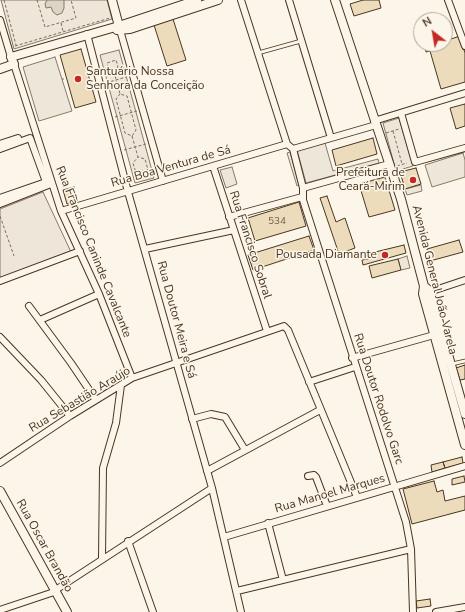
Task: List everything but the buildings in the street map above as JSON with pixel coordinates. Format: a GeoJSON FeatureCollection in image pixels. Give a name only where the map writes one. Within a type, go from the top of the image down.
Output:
{"type":"FeatureCollection","features":[{"type":"Feature","properties":{"kind":"main road"},"geometry":{"type":"LineString","coordinates":[[112,0],[119,28]]}},
{"type":"Feature","properties":{"kind":"main road"},"geometry":{"type":"LineString","coordinates":[[0,69],[13,60],[87,34],[119,28],[197,0]]}},
{"type":"Feature","properties":{"kind":"main road"},"geometry":{"type":"LineString","coordinates":[[182,6],[218,0]]}},
{"type":"Feature","properties":{"kind":"main road","name":"Avenida General João Varela"},"geometry":{"type":"LineString","coordinates":[[335,0],[375,123],[393,165],[425,290],[434,335],[465,445]]}},
{"type":"Feature","properties":{"kind":"main road"},"geometry":{"type":"LineString","coordinates":[[425,290],[451,364],[465,414]]}},
{"type":"Feature","properties":{"kind":"main road","name":"Rua Oscar Brandão"},"geometry":{"type":"LineString","coordinates":[[0,492],[67,612]]}},
{"type":"Feature","properties":{"kind":"street"},"geometry":{"type":"LineString","coordinates":[[229,217],[302,197],[304,188],[293,149],[287,144],[241,0]]}},
{"type":"Feature","properties":{"kind":"street"},"geometry":{"type":"LineString","coordinates":[[289,0],[332,138]]}},
{"type":"Feature","properties":{"kind":"street"},"geometry":{"type":"LineString","coordinates":[[448,0],[465,46]]}},
{"type":"Feature","properties":{"kind":"street","name":"Rua Francisco Caninde Cavalcante"},"geometry":{"type":"LineString","coordinates":[[0,20],[52,184],[62,211],[99,294],[132,378]]}},
{"type":"Feature","properties":{"kind":"street"},"geometry":{"type":"LineString","coordinates":[[119,28],[163,181]]}},
{"type":"Feature","properties":{"kind":"street","name":"Rua Doutor Meira e Sá"},"geometry":{"type":"LineString","coordinates":[[87,34],[128,192],[176,365],[208,471],[241,612]]}},
{"type":"Feature","properties":{"kind":"street"},"geometry":{"type":"LineString","coordinates":[[293,149],[332,138],[401,113],[465,94]]}},
{"type":"Feature","properties":{"kind":"street"},"geometry":{"type":"LineString","coordinates":[[401,113],[415,161],[465,148]]}},
{"type":"Feature","properties":{"kind":"street"},"geometry":{"type":"LineString","coordinates":[[0,144],[35,132]]}},
{"type":"Feature","properties":{"kind":"street"},"geometry":{"type":"LineString","coordinates":[[0,149],[30,138],[46,182],[0,198]]}},
{"type":"Feature","properties":{"kind":"street","name":"Rua Boa Ventura de Sá"},"geometry":{"type":"LineString","coordinates":[[62,211],[287,144]]}},
{"type":"Feature","properties":{"kind":"street"},"geometry":{"type":"LineString","coordinates":[[304,188],[393,165]]}},
{"type":"Feature","properties":{"kind":"street","name":"Rua Francisco Sobral"},"geometry":{"type":"LineString","coordinates":[[213,166],[267,332]]}},
{"type":"Feature","properties":{"kind":"street"},"geometry":{"type":"LineString","coordinates":[[0,204],[52,184]]}},
{"type":"Feature","properties":{"kind":"street","name":"Rua Doutor Rodolvo Garc"},"geometry":{"type":"LineString","coordinates":[[302,197],[352,358],[406,522],[411,549],[413,612]]}},
{"type":"Feature","properties":{"kind":"street"},"geometry":{"type":"LineString","coordinates":[[145,249],[234,230]]}},
{"type":"Feature","properties":{"kind":"street"},"geometry":{"type":"LineString","coordinates":[[0,282],[80,251]]}},
{"type":"Feature","properties":{"kind":"street"},"geometry":{"type":"LineString","coordinates":[[425,290],[465,280]]}},
{"type":"Feature","properties":{"kind":"street"},"geometry":{"type":"LineString","coordinates":[[40,320],[99,294]]}},
{"type":"Feature","properties":{"kind":"street"},"geometry":{"type":"LineString","coordinates":[[29,306],[96,400]]}},
{"type":"Feature","properties":{"kind":"street","name":"Rua Sebastião Araújo"},"geometry":{"type":"LineString","coordinates":[[0,463],[70,416],[132,378],[168,366],[176,365],[286,326],[309,382]]}},
{"type":"Feature","properties":{"kind":"street"},"geometry":{"type":"LineString","coordinates":[[352,358],[434,335]]}},
{"type":"Feature","properties":{"kind":"street"},"geometry":{"type":"LineString","coordinates":[[0,337],[41,380],[70,416]]}},
{"type":"Feature","properties":{"kind":"street"},"geometry":{"type":"LineString","coordinates":[[355,366],[309,382],[357,497]]}},
{"type":"Feature","properties":{"kind":"street"},"geometry":{"type":"LineString","coordinates":[[102,558],[104,468],[116,423],[121,385]]}},
{"type":"Feature","properties":{"kind":"street"},"geometry":{"type":"LineString","coordinates":[[208,471],[320,410]]}},
{"type":"Feature","properties":{"kind":"street"},"geometry":{"type":"LineString","coordinates":[[192,419],[211,414],[221,415],[230,424],[245,450]]}},
{"type":"Feature","properties":{"kind":"street","name":"Rua Manoel Marques"},"geometry":{"type":"LineString","coordinates":[[224,537],[465,466]]}},
{"type":"Feature","properties":{"kind":"street"},"geometry":{"type":"LineString","coordinates":[[308,476],[314,475],[316,477],[327,506]]}},
{"type":"Feature","properties":{"kind":"street"},"geometry":{"type":"LineString","coordinates":[[0,610],[37,599],[56,590],[102,558],[212,488]]}},
{"type":"Feature","properties":{"kind":"street"},"geometry":{"type":"LineString","coordinates":[[268,523],[283,580]]}},
{"type":"Feature","properties":{"kind":"street"},"geometry":{"type":"LineString","coordinates":[[128,542],[153,612]]}},
{"type":"Feature","properties":{"kind":"street"},"geometry":{"type":"LineString","coordinates":[[237,591],[411,549]]}},
{"type":"Feature","properties":{"kind":"street"},"geometry":{"type":"LineString","coordinates":[[436,612],[465,608]]}},
{"type":"Feature","properties":{"kind":"lane"},"geometry":{"type":"LineString","coordinates":[[258,53],[302,40]]}},
{"type":"Feature","properties":{"kind":"lane"},"geometry":{"type":"LineString","coordinates":[[451,364],[465,361]]}},
{"type":"Feature","properties":{"kind":"path"},"geometry":{"type":"LineString","coordinates":[[4,0],[16,45],[109,18]]}},
{"type":"Feature","properties":{"kind":"path"},"geometry":{"type":"LineString","coordinates":[[36,0],[45,27],[76,18],[71,0]]}},
{"type":"Feature","properties":{"kind":"path"},"geometry":{"type":"LineString","coordinates":[[61,22],[63,32]]}},
{"type":"Feature","properties":{"kind":"path"},"geometry":{"type":"LineString","coordinates":[[114,72],[118,67],[116,60],[107,63],[110,70],[114,72],[120,94]]}},
{"type":"Feature","properties":{"kind":"path"},"geometry":{"type":"LineString","coordinates":[[100,85],[133,75]]}},
{"type":"Feature","properties":{"kind":"path"},"geometry":{"type":"LineString","coordinates":[[120,94],[127,96],[132,113],[136,130],[132,136],[138,157]]}},
{"type":"Feature","properties":{"kind":"path"},"geometry":{"type":"LineString","coordinates":[[120,94],[116,99],[125,133],[132,136]]}},
{"type":"Feature","properties":{"kind":"path"},"geometry":{"type":"LineString","coordinates":[[109,119],[143,110]]}},
{"type":"Feature","properties":{"kind":"path"},"geometry":{"type":"LineString","coordinates":[[386,133],[405,127]]}},
{"type":"Feature","properties":{"kind":"path"},"geometry":{"type":"LineString","coordinates":[[393,131],[402,164]]}},
{"type":"Feature","properties":{"kind":"path"},"geometry":{"type":"LineString","coordinates":[[117,152],[152,142]]}},
{"type":"Feature","properties":{"kind":"path"},"geometry":{"type":"LineString","coordinates":[[138,157],[145,159],[148,170],[136,173],[133,163],[138,157]]}},
{"type":"Feature","properties":{"kind":"path"},"geometry":{"type":"LineString","coordinates":[[393,165],[415,161]]}},
{"type":"Feature","properties":{"kind":"path"},"geometry":{"type":"LineString","coordinates":[[0,216],[14,256]]}},
{"type":"Feature","properties":{"kind":"shaded area"},"geometry":{"type":"Polygon","coordinates":[[[1,0],[107,0],[112,19],[14,49],[1,0]]]}},
{"type":"Feature","properties":{"kind":"shaded area"},"geometry":{"type":"Polygon","coordinates":[[[47,0],[64,0],[64,8],[62,13],[57,15],[53,12],[51,7],[46,8],[45,4],[47,0]]]}},
{"type":"Feature","properties":{"kind":"shaded area"},"geometry":{"type":"Polygon","coordinates":[[[119,50],[154,178],[135,183],[100,55],[119,50]]]}},
{"type":"Feature","properties":{"kind":"shaded area"},"geometry":{"type":"Polygon","coordinates":[[[55,57],[72,111],[39,121],[23,67],[55,57]]]}},
{"type":"Feature","properties":{"kind":"shaded area"},"geometry":{"type":"Polygon","coordinates":[[[399,118],[413,166],[396,171],[383,123],[399,118]]]}},
{"type":"Feature","properties":{"kind":"shaded area"},"geometry":{"type":"Polygon","coordinates":[[[325,143],[333,171],[378,159],[379,163],[306,183],[297,150],[325,143]]]}},
{"type":"Feature","properties":{"kind":"shaded area"},"geometry":{"type":"Polygon","coordinates":[[[290,152],[299,185],[297,186],[287,153],[290,152]]]}},
{"type":"Feature","properties":{"kind":"shaded area"},"geometry":{"type":"Polygon","coordinates":[[[463,153],[465,160],[465,177],[432,187],[425,165],[463,153]]]}},
{"type":"Feature","properties":{"kind":"shaded area"},"geometry":{"type":"Polygon","coordinates":[[[232,167],[237,184],[226,188],[220,170],[232,167]]]}},
{"type":"Feature","properties":{"kind":"shaded area"},"geometry":{"type":"Polygon","coordinates":[[[421,185],[422,191],[407,195],[405,189],[421,185]]]}},
{"type":"Feature","properties":{"kind":"shaded area"},"geometry":{"type":"Polygon","coordinates":[[[43,192],[71,252],[0,279],[0,209],[43,192]]]}},
{"type":"Feature","properties":{"kind":"shaded area"},"geometry":{"type":"Polygon","coordinates":[[[407,256],[410,268],[401,270],[398,259],[407,256]]]}},
{"type":"Feature","properties":{"kind":"place","name":"Santuário Nossa Senhora da Conceição"},"geometry":{"type":"Point","coordinates":[78,79]}},
{"type":"Feature","properties":{"kind":"place","name":"Prefeitura de Ceará-Mirim"},"geometry":{"type":"Point","coordinates":[413,180]}},
{"type":"Feature","properties":{"kind":"place","name":"Pousada Diamante"},"geometry":{"type":"Point","coordinates":[385,255]}}]}
